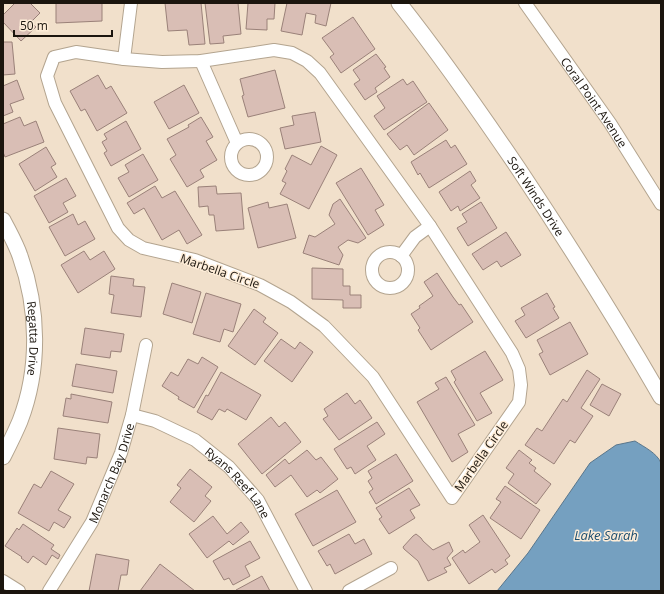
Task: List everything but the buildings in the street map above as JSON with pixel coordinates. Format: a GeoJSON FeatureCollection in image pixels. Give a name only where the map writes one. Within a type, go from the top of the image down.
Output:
{"type":"FeatureCollection","features":[{"type":"Feature","properties":{"kind":"street"},"geometry":{"type":"LineString","coordinates":[[124,59],[132,3]]}},
{"type":"Feature","properties":{"kind":"street","name":"Soft Winds Drive"},"geometry":{"type":"LineString","coordinates":[[399,3],[469,97],[551,217],[661,397]]}},
{"type":"Feature","properties":{"kind":"street","name":"Coral Point Avenue"},"geometry":{"type":"LineString","coordinates":[[525,3],[610,123],[661,204]]}},
{"type":"Feature","properties":{"kind":"street","name":"Marbella Circle"},"geometry":{"type":"LineString","coordinates":[[274,50],[292,53],[307,61],[320,73],[430,226],[512,353],[519,369],[521,385],[519,402],[452,498],[373,376],[324,326],[291,302],[260,285],[195,260],[143,248],[129,240],[118,228],[55,103],[47,76],[54,57],[76,52],[124,59],[162,62],[201,61],[274,50]]}},
{"type":"Feature","properties":{"kind":"street"},"geometry":{"type":"LineString","coordinates":[[201,61],[237,143]]}},
{"type":"Feature","properties":{"kind":"street","name":"Regatta Drive"},"geometry":{"type":"LineString","coordinates":[[3,220],[11,234],[27,278],[34,322],[32,370],[27,398],[12,440],[3,457]]}},
{"type":"Feature","properties":{"kind":"street"},"geometry":{"type":"LineString","coordinates":[[400,256],[415,237],[430,226]]}},
{"type":"Feature","properties":{"kind":"street","name":"Monarch Bay Drive"},"geometry":{"type":"LineString","coordinates":[[49,591],[92,522],[121,453],[132,415],[146,345]]}},
{"type":"Feature","properties":{"kind":"street","name":"Ryans Reef Lane"},"geometry":{"type":"LineString","coordinates":[[132,415],[155,421],[195,440],[229,466],[258,500],[306,591]]}},
{"type":"Feature","properties":{"kind":"street"},"geometry":{"type":"LineString","coordinates":[[349,591],[391,568]]}},
{"type":"Feature","properties":{"kind":"street"},"geometry":{"type":"LineString","coordinates":[[3,581],[19,591]]}},
{"type":"Feature","properties":{"kind":"water","name":"Lake Sarah"},"geometry":{"type":"Polygon","coordinates":[[[635,441],[653,453],[661,463],[661,591],[497,591],[528,553],[590,463],[616,445],[635,441]]]}}]}
